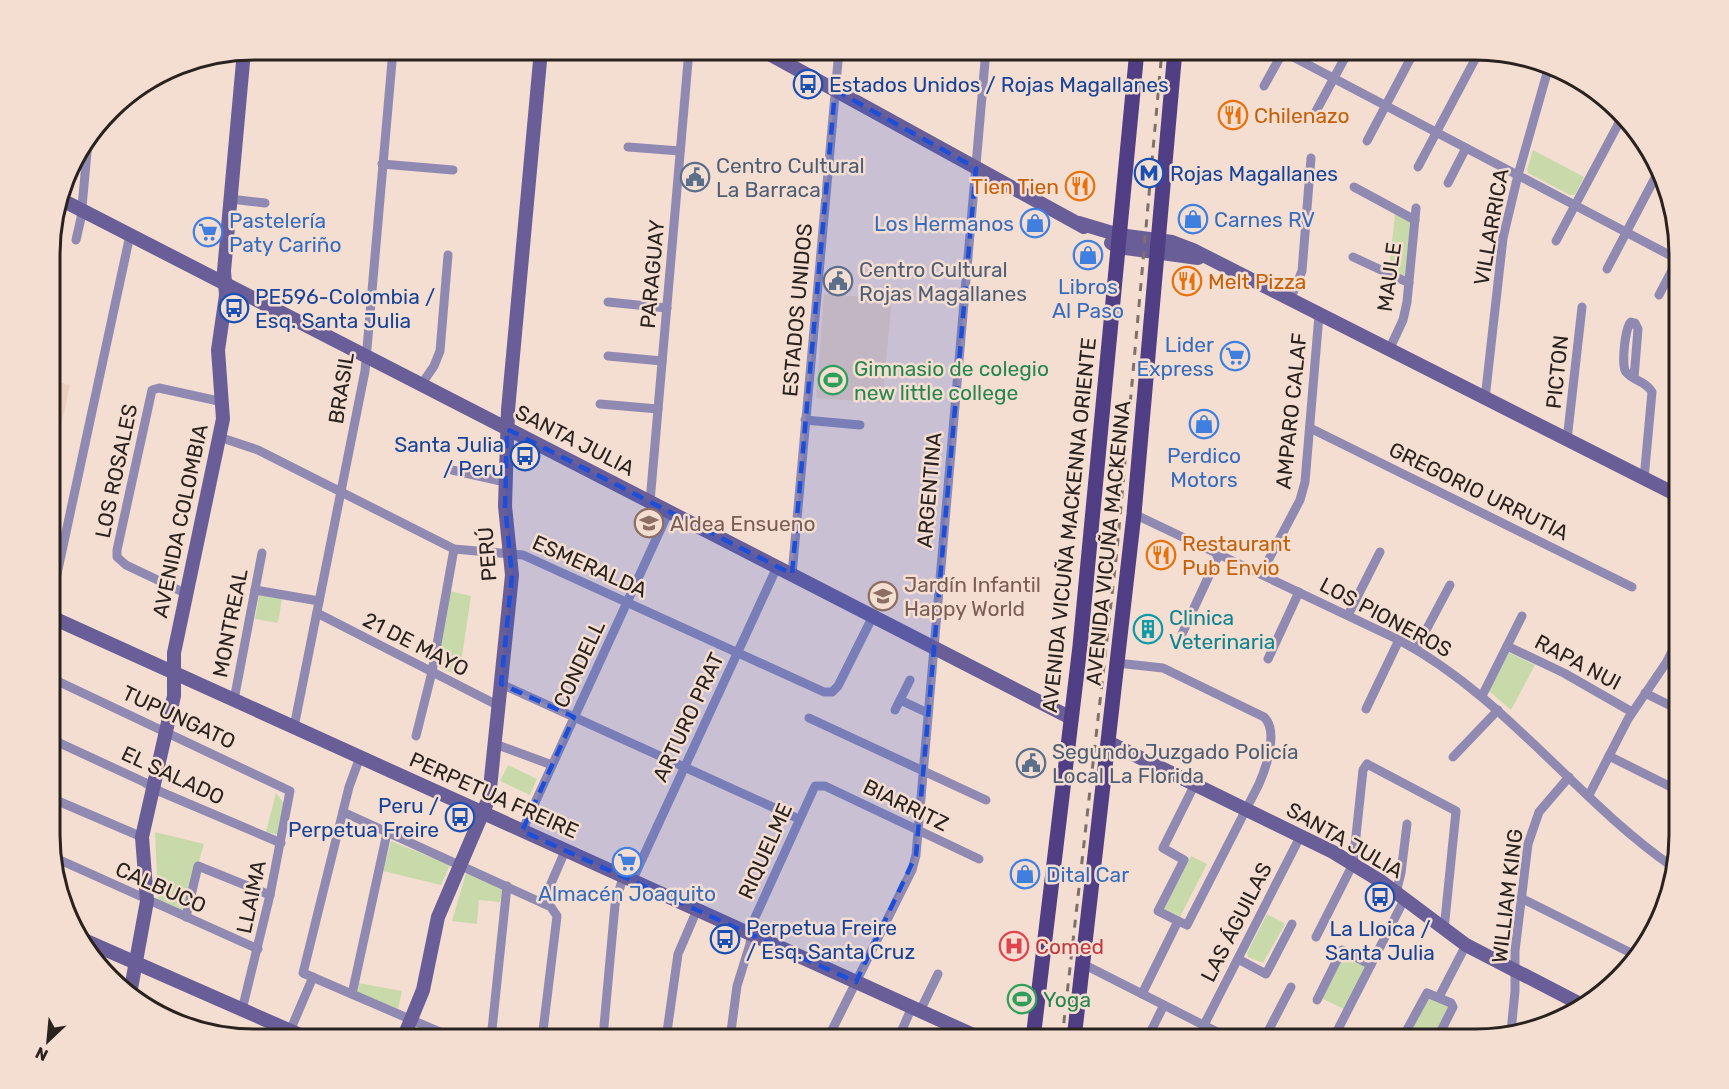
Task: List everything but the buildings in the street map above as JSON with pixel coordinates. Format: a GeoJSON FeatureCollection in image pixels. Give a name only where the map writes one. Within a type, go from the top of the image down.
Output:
{"type":"FeatureCollection","features":[{"type":"Feature","properties":{"kind":"main road","name":"AVENIDA VICUÑA MACKENNA ORIENTE"},"geometry":{"type":"LineString","coordinates":[[1034,1029],[1071,718],[1136,60]]}},
{"type":"Feature","properties":{"kind":"main road","name":"AVENIDA VICUÑA MACKENNA"},"geometry":{"type":"LineString","coordinates":[[1075,1029],[1134,514],[1173,60]]}},
{"type":"Feature","properties":{"kind":"street","name":"BRASIL"},"geometry":{"type":"LineString","coordinates":[[294,727],[366,356],[392,60]]}},
{"type":"Feature","properties":{"kind":"street","name":"PERÚ"},"geometry":{"type":"LineString","coordinates":[[407,1029],[423,990],[438,917],[489,798],[511,585],[505,482],[507,429],[540,60]]}},
{"type":"Feature","properties":{"kind":"street","name":"PARAGUAY"},"geometry":{"type":"LineString","coordinates":[[650,501],[688,60]]}},
{"type":"Feature","properties":{"kind":"street"},"geometry":{"type":"LineString","coordinates":[[780,60],[1079,223],[1119,241],[1157,246],[1215,261],[1669,491]]}},
{"type":"Feature","properties":{"kind":"street","name":"ESTADOS UNIDOS"},"geometry":{"type":"LineString","coordinates":[[792,574],[837,60]]}},
{"type":"Feature","properties":{"kind":"street","name":"ARGENTINA"},"geometry":{"type":"LineString","coordinates":[[832,1029],[850,989],[856,982],[912,870],[924,770],[986,60]]}},
{"type":"Feature","properties":{"kind":"street"},"geometry":{"type":"LineString","coordinates":[[1264,86],[1277,60]]}},
{"type":"Feature","properties":{"kind":"street"},"geometry":{"type":"LineString","coordinates":[[1301,60],[1669,253]]}},
{"type":"Feature","properties":{"kind":"street"},"geometry":{"type":"LineString","coordinates":[[1314,115],[1344,60]]}},
{"type":"Feature","properties":{"kind":"street"},"geometry":{"type":"LineString","coordinates":[[1367,141],[1410,60]]}},
{"type":"Feature","properties":{"kind":"street"},"geometry":{"type":"LineString","coordinates":[[1418,166],[1475,60]]}},
{"type":"Feature","properties":{"kind":"street","name":"AVENIDA COLOMBIA"},"geometry":{"type":"LineString","coordinates":[[132,985],[147,901],[142,837],[174,690],[174,653],[219,437],[223,402],[218,350],[243,61]]}},
{"type":"Feature","properties":{"kind":"street","name":"VILLARRICA"},"geometry":{"type":"LineString","coordinates":[[1485,399],[1502,247],[1518,175],[1547,74]]}},
{"type":"Feature","properties":{"kind":"street"},"geometry":{"type":"LineString","coordinates":[[1556,242],[1619,124]]}},
{"type":"Feature","properties":{"kind":"street"},"geometry":{"type":"LineString","coordinates":[[628,147],[680,151]]}},
{"type":"Feature","properties":{"kind":"street"},"geometry":{"type":"LineString","coordinates":[[1448,183],[1466,148]]}},
{"type":"Feature","properties":{"kind":"street"},"geometry":{"type":"LineString","coordinates":[[76,240],[82,210],[87,156]]}},
{"type":"Feature","properties":{"kind":"street"},"geometry":{"type":"LineString","coordinates":[[1290,300],[1302,271],[1311,158]]}},
{"type":"Feature","properties":{"kind":"street"},"geometry":{"type":"LineString","coordinates":[[382,164],[453,170]]}},
{"type":"Feature","properties":{"kind":"street"},"geometry":{"type":"LineString","coordinates":[[1607,269],[1654,180]]}},
{"type":"Feature","properties":{"kind":"street"},"geometry":{"type":"LineString","coordinates":[[1353,187],[1415,220]]}},
{"type":"Feature","properties":{"kind":"street"},"geometry":{"type":"LineString","coordinates":[[230,199],[265,203]]}},
{"type":"Feature","properties":{"kind":"street","name":"SANTA JULIA"},"geometry":{"type":"LineString","coordinates":[[67,203],[1071,718]]}},
{"type":"Feature","properties":{"kind":"street","name":"MAULE"},"geometry":{"type":"LineString","coordinates":[[1389,350],[1402,320],[1409,283],[1416,208]]}},
{"type":"Feature","properties":{"kind":"street"},"geometry":{"type":"LineString","coordinates":[[60,560],[130,235]]}},
{"type":"Feature","properties":{"kind":"street"},"geometry":{"type":"LineString","coordinates":[[421,385],[434,366],[440,351],[448,255]]}},
{"type":"Feature","properties":{"kind":"street"},"geometry":{"type":"LineString","coordinates":[[1353,257],[1409,283]]}},
{"type":"Feature","properties":{"kind":"street"},"geometry":{"type":"LineString","coordinates":[[1659,295],[1669,276]]}},
{"type":"Feature","properties":{"kind":"street"},"geometry":{"type":"LineString","coordinates":[[609,302],[667,308]]}},
{"type":"Feature","properties":{"kind":"street","name":"PICTON"},"geometry":{"type":"LineString","coordinates":[[1567,440],[1582,307]]}},
{"type":"Feature","properties":{"kind":"street","name":"AMPARO CALAF"},"geometry":{"type":"LineString","coordinates":[[1261,574],[1304,490],[1319,315]]}},
{"type":"Feature","properties":{"kind":"street"},"geometry":{"type":"LineString","coordinates":[[1634,378],[1638,329],[1637,325],[1631,322],[1627,327],[1624,368],[1634,378],[1649,386],[1652,395],[1644,478]]}},
{"type":"Feature","properties":{"kind":"street"},"geometry":{"type":"LineString","coordinates":[[608,356],[662,361]]}},
{"type":"Feature","properties":{"kind":"street","name":"LOS ROSALES"},"geometry":{"type":"LineString","coordinates":[[187,594],[119,559],[117,550],[152,390],[159,388],[223,402]]}},
{"type":"Feature","properties":{"kind":"street"},"geometry":{"type":"LineString","coordinates":[[600,404],[658,409]]}},
{"type":"Feature","properties":{"kind":"street"},"geometry":{"type":"LineString","coordinates":[[806,420],[860,425]]}},
{"type":"Feature","properties":{"kind":"street","name":"GREGORIO URRUTIA"},"geometry":{"type":"LineString","coordinates":[[1310,428],[1632,587]]}},
{"type":"Feature","properties":{"kind":"street","name":"ESMERALDA"},"geometry":{"type":"LineString","coordinates":[[219,437],[258,450],[454,549],[510,552],[523,555],[828,693],[838,686],[873,616]]}},
{"type":"Feature","properties":{"kind":"street"},"geometry":{"type":"LineString","coordinates":[[452,470],[505,482]]}},
{"type":"Feature","properties":{"kind":"street","name":"CONDELL"},"geometry":{"type":"LineString","coordinates":[[522,831],[669,511]]}},
{"type":"Feature","properties":{"kind":"street","name":"LOS PIONEROS"},"geometry":{"type":"LineString","coordinates":[[1134,514],[1416,649],[1482,696],[1635,838],[1667,863]]}},
{"type":"Feature","properties":{"kind":"street"},"geometry":{"type":"LineString","coordinates":[[416,736],[432,672],[454,549]]}},
{"type":"Feature","properties":{"kind":"street"},"geometry":{"type":"LineString","coordinates":[[1348,615],[1380,552]]}},
{"type":"Feature","properties":{"kind":"street","name":"MONTREAL"},"geometry":{"type":"LineString","coordinates":[[234,700],[262,553]]}},
{"type":"Feature","properties":{"kind":"street"},"geometry":{"type":"LineString","coordinates":[[1182,634],[1218,554]]}},
{"type":"Feature","properties":{"kind":"street","name":"ARTURO PRAT"},"geometry":{"type":"LineString","coordinates":[[604,1026],[615,906],[685,767],[777,567]]}},
{"type":"Feature","properties":{"kind":"street"},"geometry":{"type":"LineString","coordinates":[[1416,649],[1450,585]]}},
{"type":"Feature","properties":{"kind":"street"},"geometry":{"type":"LineString","coordinates":[[255,590],[319,602]]}},
{"type":"Feature","properties":{"kind":"street"},"geometry":{"type":"LineString","coordinates":[[1268,659],[1299,592]]}},
{"type":"Feature","properties":{"kind":"street","name":"21 DE MAYO"},"geometry":{"type":"LineString","coordinates":[[317,613],[499,706]]}},
{"type":"Feature","properties":{"kind":"street"},"geometry":{"type":"LineString","coordinates":[[1482,696],[1522,616]]}},
{"type":"Feature","properties":{"kind":"street","name":"PERPETUA FREIRE"},"geometry":{"type":"LineString","coordinates":[[60,621],[960,1029]]}},
{"type":"Feature","properties":{"kind":"street"},"geometry":{"type":"LineString","coordinates":[[1366,709],[1400,640]]}},
{"type":"Feature","properties":{"kind":"street","name":"RAPA NUI"},"geometry":{"type":"LineString","coordinates":[[1507,646],[1564,673],[1632,711]]}},
{"type":"Feature","properties":{"kind":"street"},"geometry":{"type":"LineString","coordinates":[[1589,795],[1632,711],[1669,657]]}},
{"type":"Feature","properties":{"kind":"street"},"geometry":{"type":"LineString","coordinates":[[1117,663],[1162,668],[1267,719],[1271,727],[1267,763],[1187,925],[1158,911],[1184,860],[1163,848],[1195,784]]}},
{"type":"Feature","properties":{"kind":"street"},"geometry":{"type":"LineString","coordinates":[[895,710],[910,680]]}},
{"type":"Feature","properties":{"kind":"street","name":"TUPUNGATO"},"geometry":{"type":"LineString","coordinates":[[60,682],[166,730],[290,791]]}},
{"type":"Feature","properties":{"kind":"street"},"geometry":{"type":"LineString","coordinates":[[501,684],[799,819]]}},
{"type":"Feature","properties":{"kind":"street"},"geometry":{"type":"LineString","coordinates":[[1645,693],[1669,705]]}},
{"type":"Feature","properties":{"kind":"street"},"geometry":{"type":"LineString","coordinates":[[900,700],[928,713]]}},
{"type":"Feature","properties":{"kind":"street"},"geometry":{"type":"LineString","coordinates":[[1453,757],[1498,710]]}},
{"type":"Feature","properties":{"kind":"street"},"geometry":{"type":"LineString","coordinates":[[809,718],[986,800]]}},
{"type":"Feature","properties":{"kind":"street","name":"SANTA JULIA"},"geometry":{"type":"LineString","coordinates":[[1108,742],[1301,835],[1353,864],[1466,945],[1575,1001]]}},
{"type":"Feature","properties":{"kind":"street","name":"EL SALADO"},"geometry":{"type":"LineString","coordinates":[[60,743],[280,843]]}},
{"type":"Feature","properties":{"kind":"street"},"geometry":{"type":"LineString","coordinates":[[495,744],[552,765]]}},
{"type":"Feature","properties":{"kind":"street"},"geometry":{"type":"LineString","coordinates":[[1609,756],[1669,786]]}},
{"type":"Feature","properties":{"kind":"street"},"geometry":{"type":"LineString","coordinates":[[291,1029],[308,975],[344,812],[360,757]]}},
{"type":"Feature","properties":{"kind":"street"},"geometry":{"type":"LineString","coordinates":[[1316,937],[1353,864],[1365,765],[1371,765],[1456,812],[1444,930]]}},
{"type":"Feature","properties":{"kind":"street","name":"WILLIAM KING"},"geometry":{"type":"LineString","coordinates":[[1511,1025],[1521,898],[1528,844],[1535,819],[1545,803],[1569,777]]}},
{"type":"Feature","properties":{"kind":"street","name":"RIQUELME"},"geometry":{"type":"LineString","coordinates":[[731,1029],[737,986],[750,944],[753,920],[812,790],[817,785]]}},
{"type":"Feature","properties":{"kind":"street","name":"BIARRITZ"},"geometry":{"type":"LineString","coordinates":[[817,785],[825,786],[979,859]]}},
{"type":"Feature","properties":{"kind":"street","name":"LLAIMA"},"geometry":{"type":"LineString","coordinates":[[242,1010],[270,895],[290,791]]}},
{"type":"Feature","properties":{"kind":"street"},"geometry":{"type":"LineString","coordinates":[[60,802],[142,837]]}},
{"type":"Feature","properties":{"kind":"street"},"geometry":{"type":"LineString","coordinates":[[344,812],[551,907],[557,916],[543,1029]]}},
{"type":"Feature","properties":{"kind":"street"},"geometry":{"type":"LineString","coordinates":[[1338,1029],[1371,965],[1400,896],[1407,824]]}},
{"type":"Feature","properties":{"kind":"street"},"geometry":{"type":"LineString","coordinates":[[352,994],[387,833]]}},
{"type":"Feature","properties":{"kind":"street","name":"LAS ÁGUILAS"},"geometry":{"type":"LineString","coordinates":[[1208,1028],[1238,959],[1301,835]]}},
{"type":"Feature","properties":{"kind":"street"},"geometry":{"type":"LineString","coordinates":[[543,902],[565,851]]}},
{"type":"Feature","properties":{"kind":"street","name":"CALBUCO"},"geometry":{"type":"LineString","coordinates":[[62,861],[258,949]]}},
{"type":"Feature","properties":{"kind":"street"},"geometry":{"type":"LineString","coordinates":[[186,917],[198,866],[270,895]]}},
{"type":"Feature","properties":{"kind":"street"},"geometry":{"type":"LineString","coordinates":[[492,1029],[507,886]]}},
{"type":"Feature","properties":{"kind":"street"},"geometry":{"type":"LineString","coordinates":[[1521,898],[1629,952]]}},
{"type":"Feature","properties":{"kind":"street"},"geometry":{"type":"LineString","coordinates":[[667,1029],[678,954],[697,910]]}},
{"type":"Feature","properties":{"kind":"street"},"geometry":{"type":"LineString","coordinates":[[1142,993],[1178,921]]}},
{"type":"Feature","properties":{"kind":"street"},"geometry":{"type":"LineString","coordinates":[[1238,959],[1266,974],[1292,924]]}},
{"type":"Feature","properties":{"kind":"street"},"geometry":{"type":"LineString","coordinates":[[1439,997],[1466,945]]}},
{"type":"Feature","properties":{"kind":"street"},"geometry":{"type":"LineString","coordinates":[[96,947],[285,1029]]}},
{"type":"Feature","properties":{"kind":"street"},"geometry":{"type":"LineString","coordinates":[[1317,1000],[1342,950],[1371,965]]}},
{"type":"Feature","properties":{"kind":"street"},"geometry":{"type":"LineString","coordinates":[[1083,964],[1208,1028]]}},
{"type":"Feature","properties":{"kind":"street"},"geometry":{"type":"LineString","coordinates":[[904,1029],[938,974]]}},
{"type":"Feature","properties":{"kind":"street"},"geometry":{"type":"LineString","coordinates":[[308,975],[431,1029]]}},
{"type":"Feature","properties":{"kind":"street"},"geometry":{"type":"LineString","coordinates":[[1269,1029],[1291,987]]}},
{"type":"Feature","properties":{"kind":"street"},"geometry":{"type":"LineString","coordinates":[[1407,1029],[1424,996],[1431,993],[1453,1006],[1442,1029]]}},
{"type":"Feature","properties":{"kind":"street"},"geometry":{"type":"LineString","coordinates":[[1152,1029],[1164,1005]]}},
{"type":"Feature","properties":{"kind":"highlighted area"},"geometry":{"type":"Polygon","coordinates":[[[835,90],[976,168],[916,855],[856,982],[522,831],[574,717],[501,684],[512,575],[505,506],[507,429],[792,574],[835,90]]]}},
{"type":"Feature","properties":{"kind":"shaded area"},"geometry":{"type":"Polygon","coordinates":[[[824,294],[892,299],[882,403],[816,398],[824,294]]]}},
{"type":"Feature","properties":{"kind":"shaded area"},"geometry":{"type":"Polygon","coordinates":[[[60,382],[70,385],[60,431],[60,382]]]}},
{"type":"Feature","properties":{"kind":"green space"},"geometry":{"type":"Polygon","coordinates":[[[1533,150],[1584,177],[1575,195],[1570,195],[1528,173],[1533,150]]]}},
{"type":"Feature","properties":{"kind":"green space"},"geometry":{"type":"Polygon","coordinates":[[[1395,214],[1411,221],[1405,276],[1389,268],[1395,214]]]}},
{"type":"Feature","properties":{"kind":"green space"},"geometry":{"type":"Polygon","coordinates":[[[450,591],[471,596],[459,676],[436,666],[450,591]]]}},
{"type":"Feature","properties":{"kind":"green space"},"geometry":{"type":"Polygon","coordinates":[[[259,595],[282,599],[278,623],[255,619],[259,595]]]}},
{"type":"Feature","properties":{"kind":"green space"},"geometry":{"type":"Polygon","coordinates":[[[1508,652],[1535,665],[1511,710],[1489,691],[1508,652]]]}},
{"type":"Feature","properties":{"kind":"green space"},"geometry":{"type":"Polygon","coordinates":[[[508,765],[537,779],[530,795],[500,781],[508,765]]]}},
{"type":"Feature","properties":{"kind":"green space"},"geometry":{"type":"Polygon","coordinates":[[[276,793],[286,806],[279,835],[266,832],[276,793]]]}},
{"type":"Feature","properties":{"kind":"green space"},"geometry":{"type":"Polygon","coordinates":[[[155,832],[204,844],[184,913],[158,901],[155,832]]]}},
{"type":"Feature","properties":{"kind":"green space"},"geometry":{"type":"Polygon","coordinates":[[[391,841],[450,865],[441,885],[383,871],[391,841]]]}},
{"type":"Feature","properties":{"kind":"green space"},"geometry":{"type":"Polygon","coordinates":[[[1191,856],[1207,864],[1180,917],[1164,909],[1191,856]]]}},
{"type":"Feature","properties":{"kind":"green space"},"geometry":{"type":"Polygon","coordinates":[[[466,873],[503,887],[500,902],[479,900],[477,924],[452,921],[466,873]]]}},
{"type":"Feature","properties":{"kind":"green space"},"geometry":{"type":"Polygon","coordinates":[[[1267,914],[1284,923],[1284,926],[1263,963],[1248,957],[1247,953],[1267,914]]]}},
{"type":"Feature","properties":{"kind":"green space"},"geometry":{"type":"Polygon","coordinates":[[[1344,953],[1367,965],[1344,1009],[1321,998],[1344,953]]]}},
{"type":"Feature","properties":{"kind":"green space"},"geometry":{"type":"Polygon","coordinates":[[[359,983],[402,991],[398,1009],[357,992],[359,983]]]}},
{"type":"Feature","properties":{"kind":"green space"},"geometry":{"type":"Polygon","coordinates":[[[1430,995],[1449,1005],[1437,1029],[1413,1029],[1430,995]]]}},
{"type":"Feature","properties":{"kind":"railway"},"geometry":{"type":"LineString","coordinates":[[1063,1029],[1117,550],[1161,60]]}},
{"type":"Feature","properties":{"kind":"place","name":"Estados Unidos / Rojas Magallanes"},"geometry":{"type":"Point","coordinates":[808,84]}},
{"type":"Feature","properties":{"kind":"place","name":"Chilenazo"},"geometry":{"type":"Point","coordinates":[1233,115]}},
{"type":"Feature","properties":{"kind":"place","name":"Rojas Magallanes"},"geometry":{"type":"Point","coordinates":[1149,173]}},
{"type":"Feature","properties":{"kind":"place","name":"Centro Cultural La Barraca"},"geometry":{"type":"Point","coordinates":[695,177]}},
{"type":"Feature","properties":{"kind":"place","name":"Tien Tien"},"geometry":{"type":"Point","coordinates":[1080,186]}},
{"type":"Feature","properties":{"kind":"place","name":"Carnes RV"},"geometry":{"type":"Point","coordinates":[1193,219]}},
{"type":"Feature","properties":{"kind":"place","name":"Los Hermanos"},"geometry":{"type":"Point","coordinates":[1035,223]}},
{"type":"Feature","properties":{"kind":"place","name":"Pastelería Paty Cariño"},"geometry":{"type":"Point","coordinates":[208,232]}},
{"type":"Feature","properties":{"kind":"place","name":"Libros Al Paso"},"geometry":{"type":"Point","coordinates":[1088,255]}},
{"type":"Feature","properties":{"kind":"place","name":"Centro Cultural Rojas Magallanes"},"geometry":{"type":"Point","coordinates":[838,281]}},
{"type":"Feature","properties":{"kind":"place","name":"Melt Pizza"},"geometry":{"type":"Point","coordinates":[1187,281]}},
{"type":"Feature","properties":{"kind":"place","name":"PE596-Colombia / Esq. Santa Julia"},"geometry":{"type":"Point","coordinates":[234,308]}},
{"type":"Feature","properties":{"kind":"place","name":"Lider Express"},"geometry":{"type":"Point","coordinates":[1235,356]}},
{"type":"Feature","properties":{"kind":"place","name":"Gimnasio de colegio new little college"},"geometry":{"type":"Point","coordinates":[833,380]}},
{"type":"Feature","properties":{"kind":"place","name":"Perdico Motors"},"geometry":{"type":"Point","coordinates":[1204,424]}},
{"type":"Feature","properties":{"kind":"place","name":"Santa Julia / Peru"},"geometry":{"type":"Point","coordinates":[525,456]}},
{"type":"Feature","properties":{"kind":"place","name":"Aldea Ensueno"},"geometry":{"type":"Point","coordinates":[649,523]}},
{"type":"Feature","properties":{"kind":"place","name":"Restaurant Pub Envio"},"geometry":{"type":"Point","coordinates":[1161,555]}},
{"type":"Feature","properties":{"kind":"place","name":"Jardín Infantil Happy World"},"geometry":{"type":"Point","coordinates":[883,596]}},
{"type":"Feature","properties":{"kind":"place","name":"Clinica Veterinaria"},"geometry":{"type":"Point","coordinates":[1148,629]}},
{"type":"Feature","properties":{"kind":"place","name":"Segundo Juzgado Policía Local La Florida"},"geometry":{"type":"Point","coordinates":[1031,763]}},
{"type":"Feature","properties":{"kind":"place","name":"Peru / Perpetua Freire"},"geometry":{"type":"Point","coordinates":[460,817]}},
{"type":"Feature","properties":{"kind":"place","name":"Almacén Joaquito"},"geometry":{"type":"Point","coordinates":[627,862]}},
{"type":"Feature","properties":{"kind":"place","name":"Dital Car"},"geometry":{"type":"Point","coordinates":[1025,874]}},
{"type":"Feature","properties":{"kind":"place","name":"La Lloica / Santa Julia"},"geometry":{"type":"Point","coordinates":[1380,897]}},
{"type":"Feature","properties":{"kind":"place","name":"Perpetua Freire / Esq. Santa Cruz"},"geometry":{"type":"Point","coordinates":[725,939]}},
{"type":"Feature","properties":{"kind":"place","name":"Comed"},"geometry":{"type":"Point","coordinates":[1014,946]}},
{"type":"Feature","properties":{"kind":"place","name":"Yoga"},"geometry":{"type":"Point","coordinates":[1022,999]}}]}
